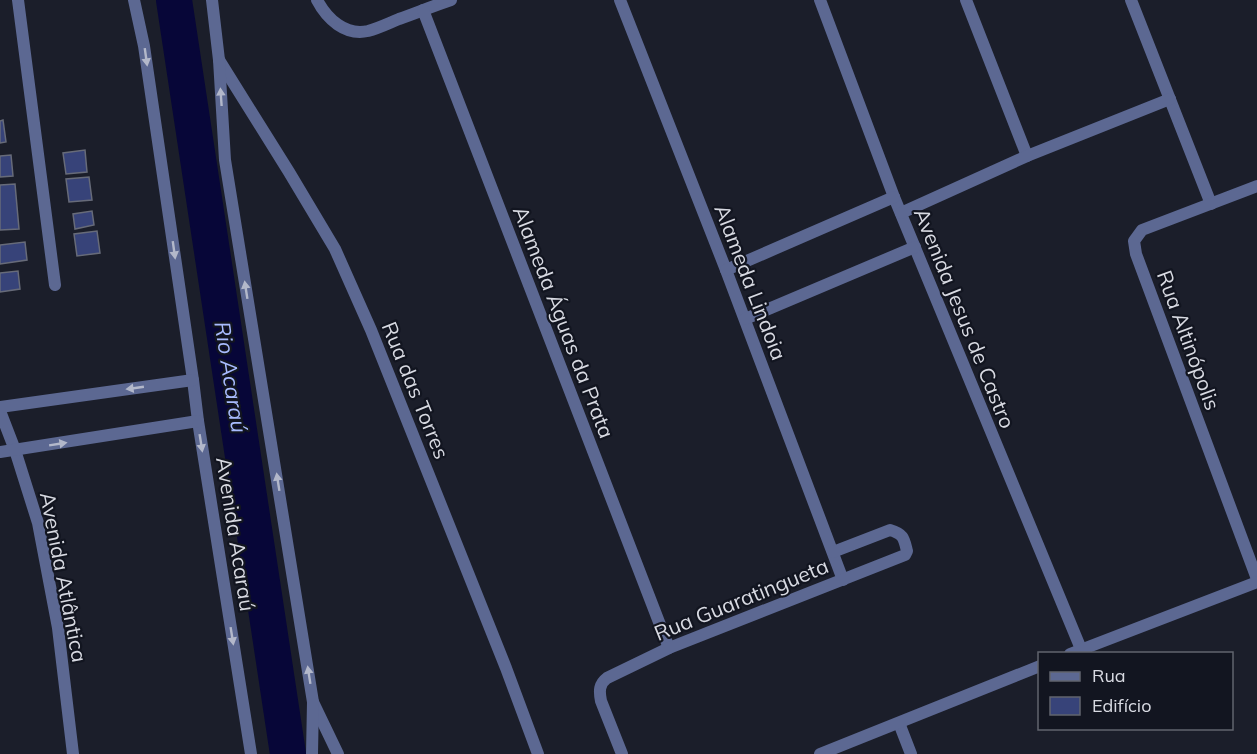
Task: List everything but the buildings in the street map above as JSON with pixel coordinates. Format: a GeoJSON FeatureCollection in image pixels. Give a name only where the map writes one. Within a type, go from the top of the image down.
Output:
{"type":"FeatureCollection","features":[{"type":"Feature","properties":{"kind":"street"},"geometry":{"type":"LineString","coordinates":[[18,0],[55,285]]}},
{"type":"Feature","properties":{"kind":"street","name":"Avenida Acaraú"},"geometry":{"type":"LineString","coordinates":[[134,0],[144,45],[198,421],[251,754]]}},
{"type":"Feature","properties":{"kind":"street"},"geometry":{"type":"LineString","coordinates":[[212,0],[219,60],[225,160],[313,702],[312,754]]}},
{"type":"Feature","properties":{"kind":"street"},"geometry":{"type":"LineString","coordinates":[[317,0],[332,21],[355,32],[371,30],[451,0]]}},
{"type":"Feature","properties":{"kind":"street","name":"Alameda Lindoia"},"geometry":{"type":"LineString","coordinates":[[620,0],[745,319],[843,579]]}},
{"type":"Feature","properties":{"kind":"street","name":"Avenida Jesus de Castro"},"geometry":{"type":"LineString","coordinates":[[820,0],[894,197],[1076,651]]}},
{"type":"Feature","properties":{"kind":"street"},"geometry":{"type":"LineString","coordinates":[[966,0],[1027,156]]}},
{"type":"Feature","properties":{"kind":"street"},"geometry":{"type":"LineString","coordinates":[[1131,0],[1211,204]]}},
{"type":"Feature","properties":{"kind":"street","name":"Alameda Águas da Prata"},"geometry":{"type":"LineString","coordinates":[[423,10],[669,648]]}},
{"type":"Feature","properties":{"kind":"street","name":"Rua das Torres"},"geometry":{"type":"LineString","coordinates":[[219,60],[335,249],[371,330],[538,754]]}},
{"type":"Feature","properties":{"kind":"street"},"geometry":{"type":"LineString","coordinates":[[901,213],[1027,156],[1170,99]]}},
{"type":"Feature","properties":{"kind":"street","name":"Rua Altinópolis"},"geometry":{"type":"LineString","coordinates":[[1257,186],[1142,230],[1134,241],[1140,265],[1257,581]]}},
{"type":"Feature","properties":{"kind":"street"},"geometry":{"type":"LineString","coordinates":[[726,270],[894,197]]}},
{"type":"Feature","properties":{"kind":"street"},"geometry":{"type":"LineString","coordinates":[[745,319],[915,247]]}},
{"type":"Feature","properties":{"kind":"street"},"geometry":{"type":"LineString","coordinates":[[0,409],[193,380]]}},
{"type":"Feature","properties":{"kind":"street","name":"Avenida Atlântica"},"geometry":{"type":"LineString","coordinates":[[0,409],[38,522],[58,628],[73,754]]}},
{"type":"Feature","properties":{"kind":"street"},"geometry":{"type":"LineString","coordinates":[[0,452],[198,421]]}},
{"type":"Feature","properties":{"kind":"street","name":"Rua Guaratingueta"},"geometry":{"type":"LineString","coordinates":[[622,754],[601,701],[600,685],[607,678],[669,648],[905,555],[907,551],[904,539],[899,532],[890,530],[833,552]]}},
{"type":"Feature","properties":{"kind":"street"},"geometry":{"type":"LineString","coordinates":[[1076,651],[1257,581]]}},
{"type":"Feature","properties":{"kind":"street"},"geometry":{"type":"LineString","coordinates":[[820,754],[1038,667]]}},
{"type":"Feature","properties":{"kind":"street"},"geometry":{"type":"LineString","coordinates":[[313,702],[338,754]]}},
{"type":"Feature","properties":{"kind":"street"},"geometry":{"type":"LineString","coordinates":[[899,723],[911,754]]}},
{"type":"Feature","properties":{"kind":"waterway","name":"Rio Acaraú"},"geometry":{"type":"LineString","coordinates":[[174,0],[288,754]]}}]}
